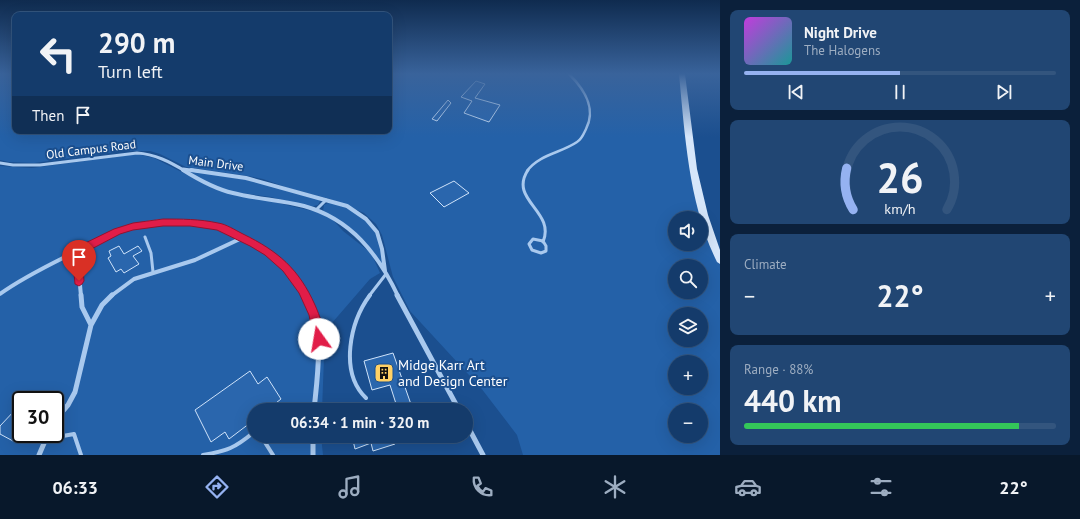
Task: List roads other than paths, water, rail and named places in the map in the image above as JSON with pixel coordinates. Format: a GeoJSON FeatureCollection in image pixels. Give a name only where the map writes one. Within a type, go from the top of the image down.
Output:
{"type":"FeatureCollection","features":[{"type":"Feature","properties":{"kind":"main road"},"geometry":{"type":"LineString","coordinates":[[685,95],[696,189],[704,220],[720,260]]}},
{"type":"Feature","properties":{"kind":"street","name":"Old Campus Road"},"geometry":{"type":"LineString","coordinates":[[0,163],[17,166],[32,166],[140,152],[157,156],[181,168]]}},
{"type":"Feature","properties":{"kind":"street","name":"Main Drive"},"geometry":{"type":"LineString","coordinates":[[181,168],[246,178],[292,192],[347,206],[361,214],[373,225],[383,249],[386,274]]}},
{"type":"Feature","properties":{"kind":"street","name":"Main Drive"},"geometry":{"type":"LineString","coordinates":[[181,168],[219,189],[235,194],[290,203],[316,210],[335,220],[370,249],[386,274],[440,378],[455,403]]}},
{"type":"Feature","properties":{"kind":"street"},"geometry":{"type":"LineString","coordinates":[[0,294],[29,276],[122,230],[163,223],[208,224],[227,229],[268,253],[287,268],[303,290],[314,315],[319,339],[314,403]]}},
{"type":"Feature","properties":{"kind":"street"},"geometry":{"type":"LineString","coordinates":[[64,410],[75,392],[91,325],[102,305],[116,291],[134,279],[152,272],[195,260],[242,238]]}},
{"type":"Feature","properties":{"kind":"street"},"geometry":{"type":"LineString","coordinates":[[77,252],[81,301],[91,325]]}},
{"type":"Feature","properties":{"kind":"street"},"geometry":{"type":"LineString","coordinates":[[473,436],[483,455]]}},
{"type":"Feature","properties":{"kind":"street"},"geometry":{"type":"LineString","coordinates":[[39,455],[44,443]]}},
{"type":"Feature","properties":{"kind":"street"},"geometry":{"type":"LineString","coordinates":[[313,443],[313,455]]}},
{"type":"Feature","properties":{"kind":"lane"},"geometry":{"type":"LineString","coordinates":[[544,242],[538,239],[533,239],[529,242],[529,246],[535,252],[544,252],[546,246],[544,242],[548,233],[546,226],[528,198],[523,181],[527,170],[534,162],[579,140],[590,123],[591,103],[587,95]]}},
{"type":"Feature","properties":{"kind":"lane"},"geometry":{"type":"LineString","coordinates":[[316,210],[326,200]]}},
{"type":"Feature","properties":{"kind":"lane"},"geometry":{"type":"LineString","coordinates":[[145,238],[151,253],[152,272]]}},
{"type":"Feature","properties":{"kind":"lane"},"geometry":{"type":"LineString","coordinates":[[366,398],[354,383],[351,368],[351,351],[354,328],[363,304],[386,274]]}},
{"type":"Feature","properties":{"kind":"lane"},"geometry":{"type":"LineString","coordinates":[[64,435],[74,434],[81,455]]}},
{"type":"Feature","properties":{"kind":"lane"},"geometry":{"type":"LineString","coordinates":[[203,455],[225,451],[238,445],[247,438]]}},
{"type":"Feature","properties":{"kind":"lane"},"geometry":{"type":"LineString","coordinates":[[266,443],[273,455]]}},
{"type":"Feature","properties":{"kind":"place","name":"Midge Karr Art and Design Center"},"geometry":{"type":"Point","coordinates":[384,373]}}]}
